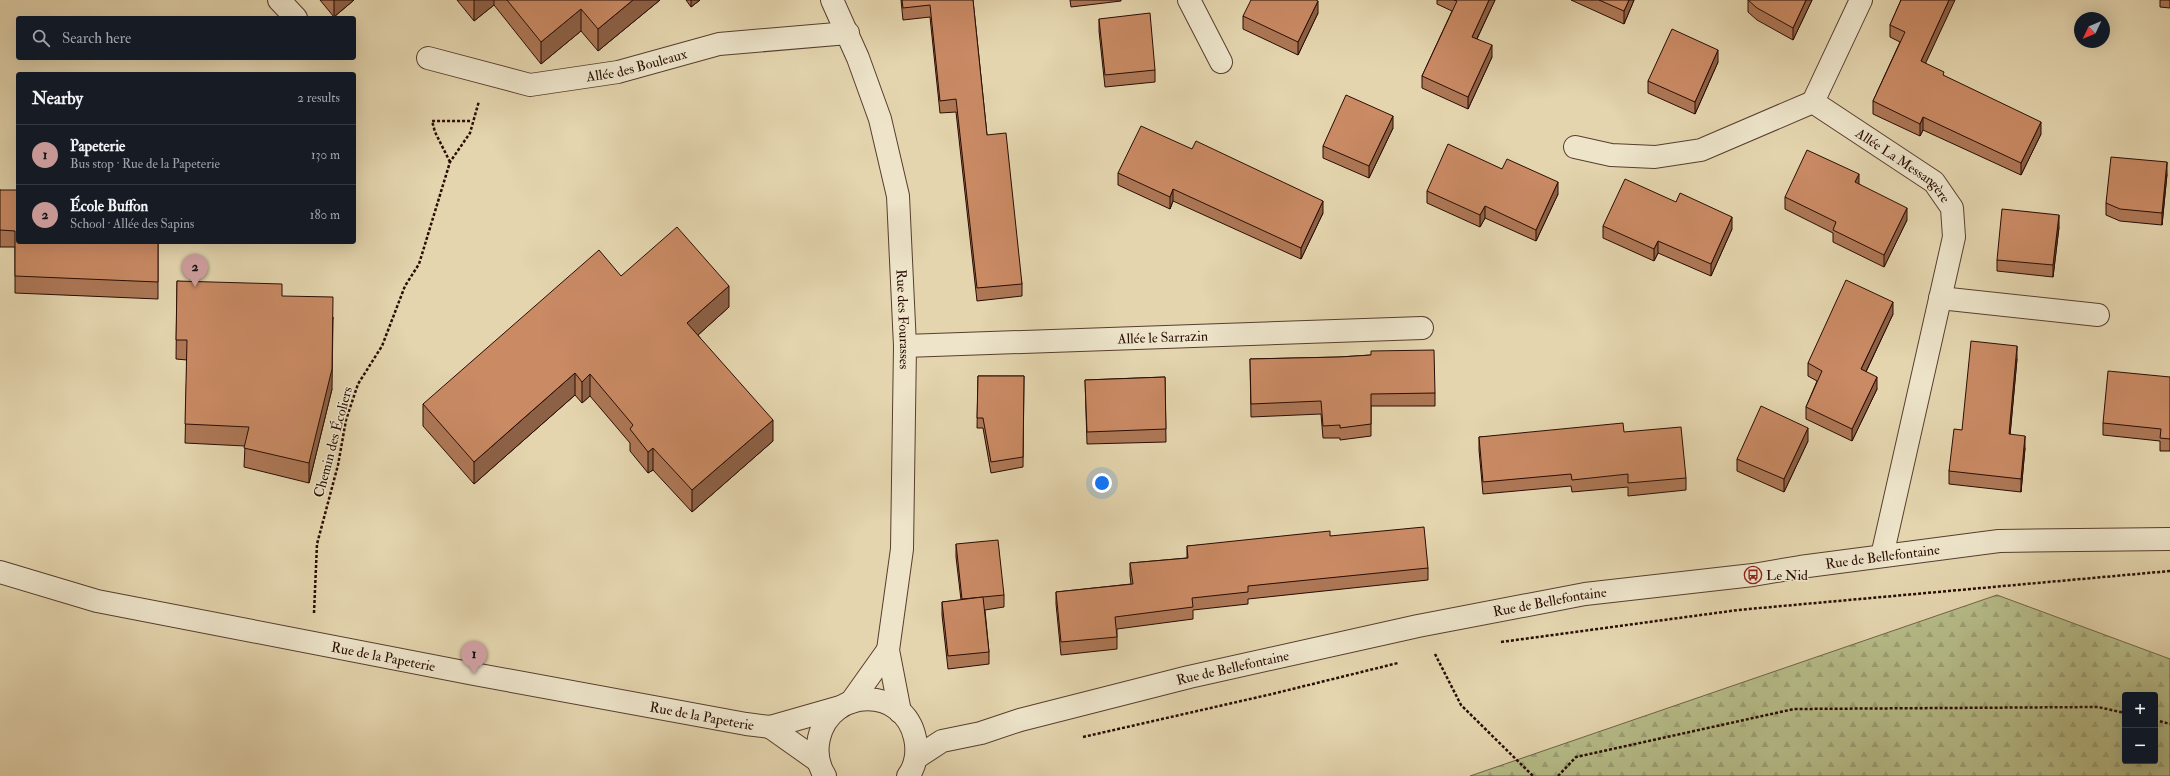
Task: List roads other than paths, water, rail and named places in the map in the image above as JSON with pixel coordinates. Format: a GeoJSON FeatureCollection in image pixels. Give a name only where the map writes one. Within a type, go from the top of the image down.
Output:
{"type":"FeatureCollection","features":[{"type":"Feature","properties":{"kind":"street"},"geometry":{"type":"LineString","coordinates":[[279,0],[294,16]]}},
{"type":"Feature","properties":{"kind":"street","name":"Rue des Fourasses"},"geometry":{"type":"LineString","coordinates":[[832,0],[848,33],[880,119],[898,196],[905,346],[902,549],[888,650]]}},
{"type":"Feature","properties":{"kind":"street"},"geometry":{"type":"LineString","coordinates":[[1189,0],[1221,62]]}},
{"type":"Feature","properties":{"kind":"street"},"geometry":{"type":"LineString","coordinates":[[1576,147],[1611,155],[1655,157],[1701,150],[1813,102],[1861,0]]}},
{"type":"Feature","properties":{"kind":"street","name":"Allée des Bouleaux"},"geometry":{"type":"LineString","coordinates":[[428,58],[530,85],[618,72],[719,44],[848,33]]}},
{"type":"Feature","properties":{"kind":"street","name":"Allée La Messangère"},"geometry":{"type":"LineString","coordinates":[[1813,102],[1934,182],[1952,208],[1954,237],[1882,556]]}},
{"type":"Feature","properties":{"kind":"street"},"geometry":{"type":"LineString","coordinates":[[1940,298],[2098,315]]}},
{"type":"Feature","properties":{"kind":"street","name":"Allée le Sarrazin"},"geometry":{"type":"LineString","coordinates":[[905,346],[1422,328]]}},
{"type":"Feature","properties":{"kind":"street","name":"Rue de Bellefontaine"},"geometry":{"type":"LineString","coordinates":[[912,767],[942,741],[981,734],[1020,720],[1190,677],[1418,626],[1585,594],[1753,575],[1999,541],[2170,539]]}},
{"type":"Feature","properties":{"kind":"street","name":"Rue de la Papeterie"},"geometry":{"type":"LineString","coordinates":[[0,572],[97,601],[474,674],[770,727],[864,699],[877,700],[889,704],[904,716]]}},
{"type":"Feature","properties":{"kind":"street"},"geometry":{"type":"LineString","coordinates":[[822,769],[817,746],[821,730],[828,717],[846,704],[888,650]]}},
{"type":"Feature","properties":{"kind":"street"},"geometry":{"type":"LineString","coordinates":[[888,650],[904,716],[914,732],[917,745],[912,767]]}},
{"type":"Feature","properties":{"kind":"street"},"geometry":{"type":"LineString","coordinates":[[904,716],[942,741]]}},
{"type":"Feature","properties":{"kind":"street","name":"Rue de la Papeterie"},"geometry":{"type":"LineString","coordinates":[[770,727],[822,769]]}},
{"type":"Feature","properties":{"kind":"place","name":"École Buffon"},"geometry":{"type":"Point","coordinates":[195,287]}},
{"type":"Feature","properties":{"kind":"place","name":"Le Nid"},"geometry":{"type":"Point","coordinates":[1753,575]}},
{"type":"Feature","properties":{"kind":"place","name":"Papeterie"},"geometry":{"type":"Point","coordinates":[474,674]}}]}
